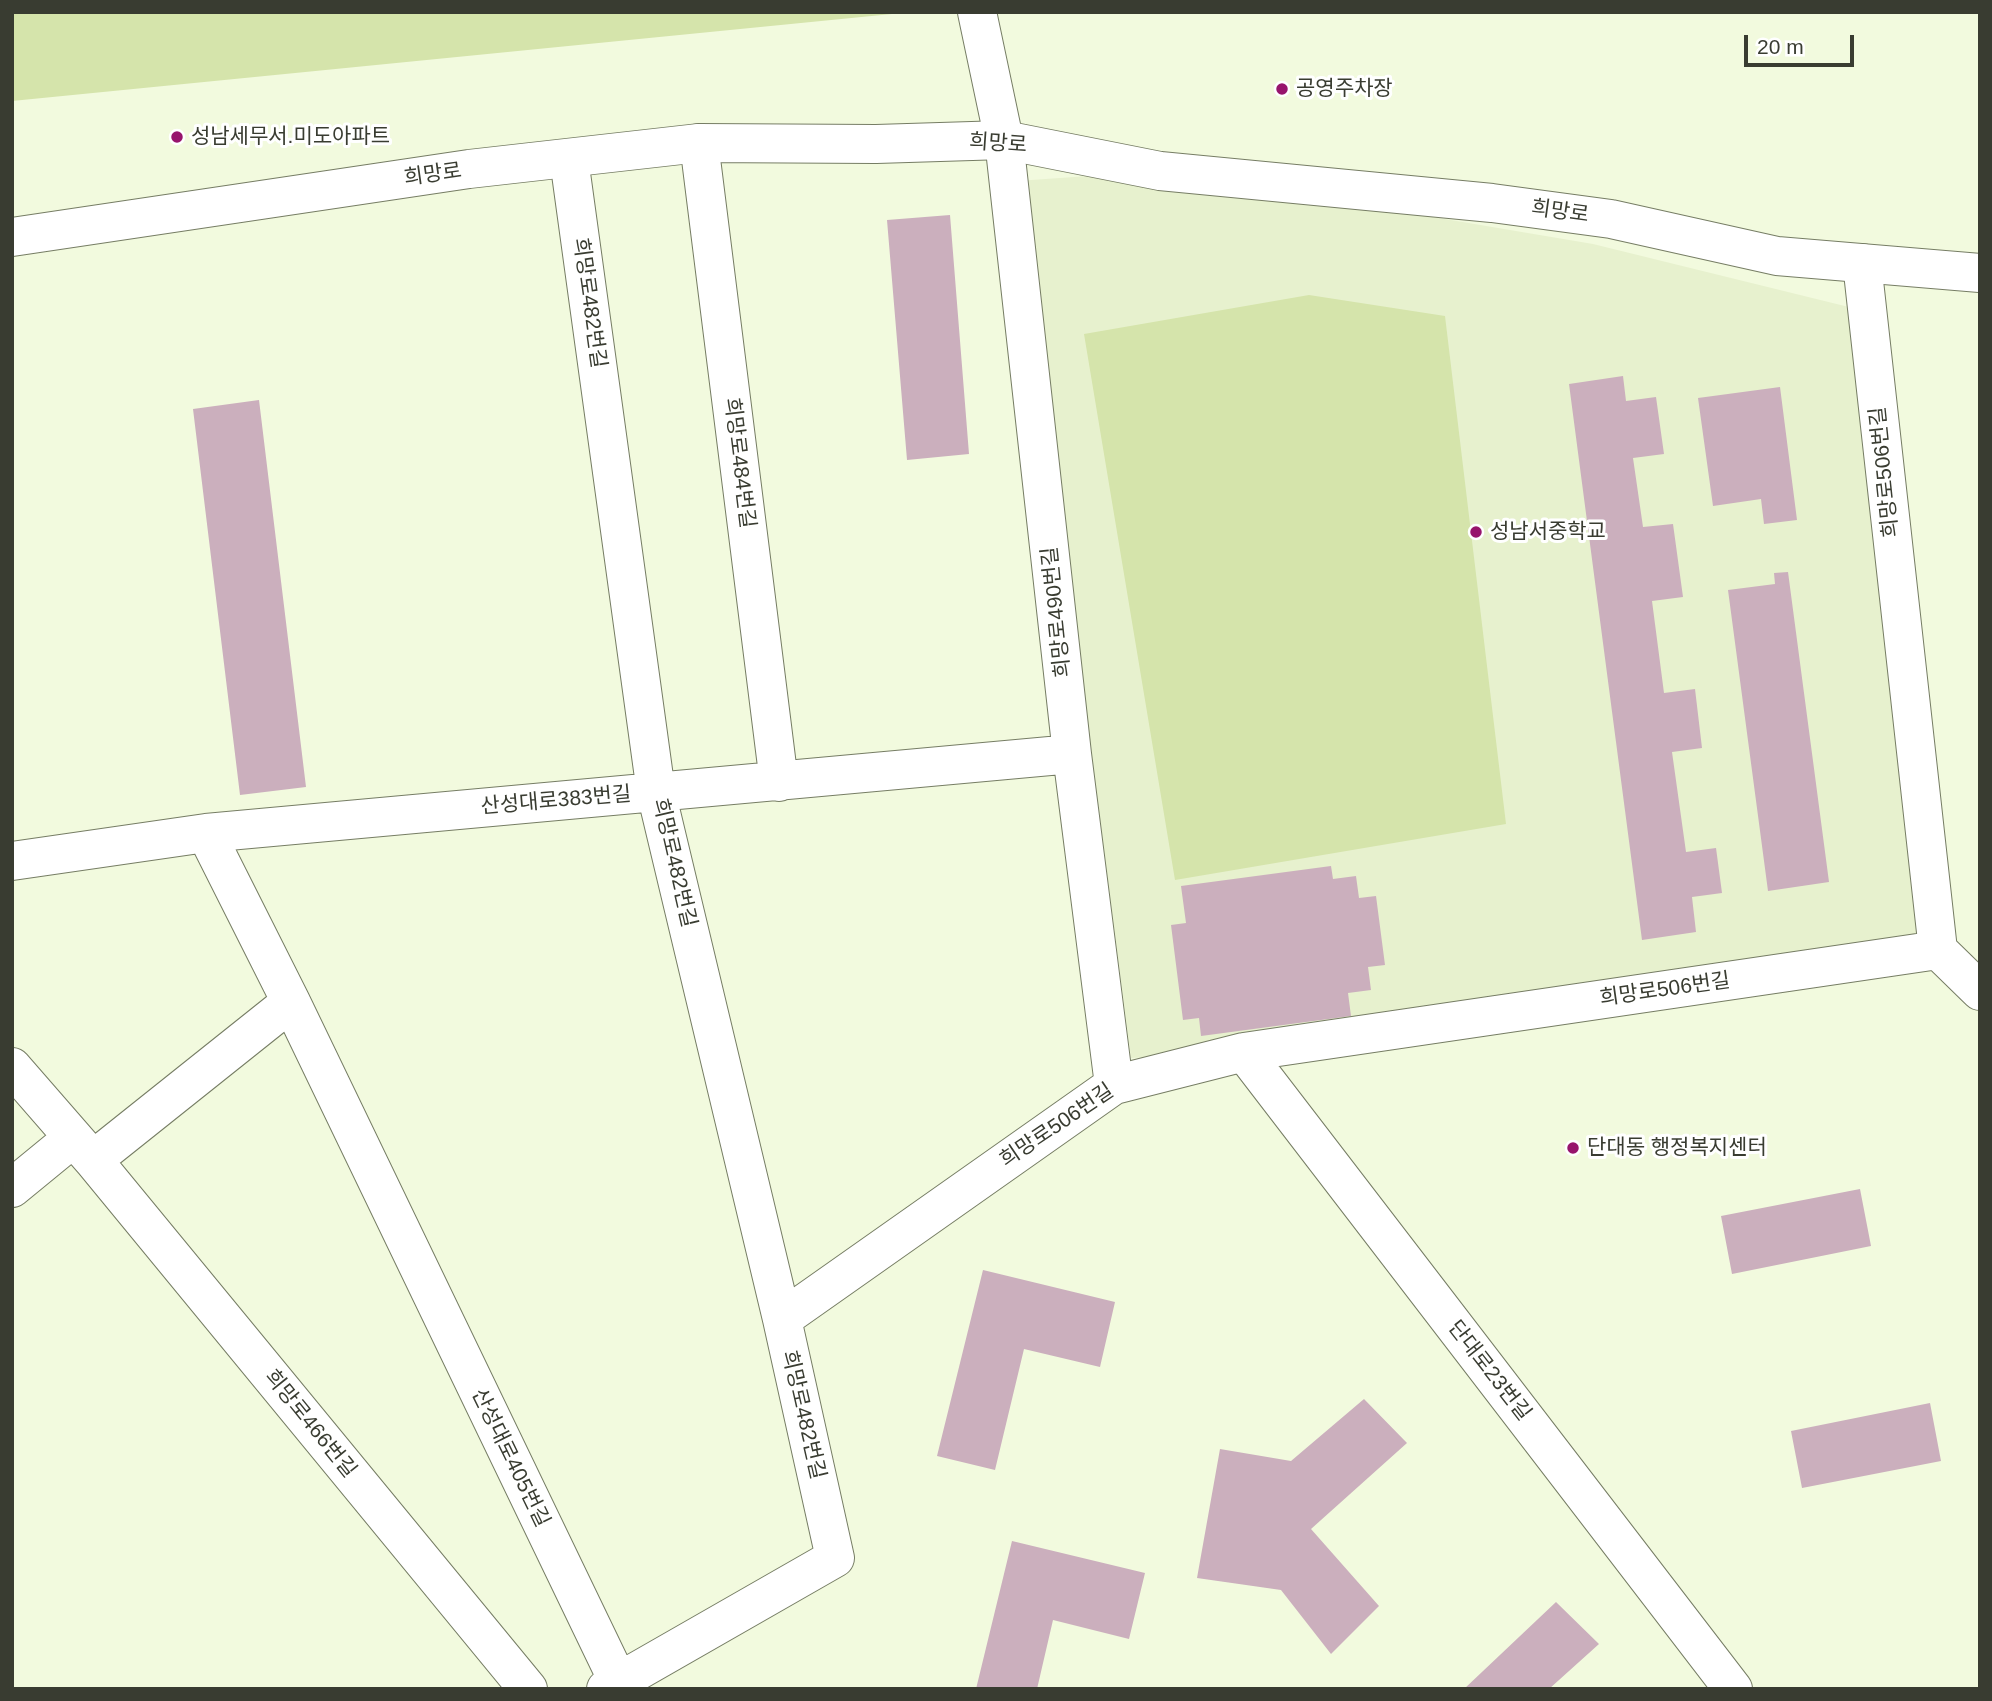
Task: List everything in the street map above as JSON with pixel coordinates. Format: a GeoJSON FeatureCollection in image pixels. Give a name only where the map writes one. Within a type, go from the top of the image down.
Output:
{"type":"FeatureCollection","features":[{"type":"Feature","properties":{"kind":"street","name":"희망로490번길"},"geometry":{"type":"LineString","coordinates":[[977,12],[1004,140],[1072,754],[1114,1084]]}},
{"type":"Feature","properties":{"kind":"street","name":"희망로"},"geometry":{"type":"LineString","coordinates":[[12,237],[455,171],[698,143],[876,144],[1004,140],[1160,171],[1492,204],[1615,220],[1777,256],[1980,273]]}},
{"type":"Feature","properties":{"kind":"street","name":"희망로484번길"},"geometry":{"type":"LineString","coordinates":[[698,143],[779,782]]}},
{"type":"Feature","properties":{"kind":"street","name":"희망로482번길"},"geometry":{"type":"LineString","coordinates":[[569,159],[656,792],[782,1319],[835,1558]]}},
{"type":"Feature","properties":{"kind":"street","name":"희망로506번길"},"geometry":{"type":"LineString","coordinates":[[782,1319],[1114,1084],[1244,1052],[1938,950],[1862,263]]}},
{"type":"Feature","properties":{"kind":"street","name":"산성대로383번길"},"geometry":{"type":"LineString","coordinates":[[12,861],[206,833],[1072,754]]}},
{"type":"Feature","properties":{"kind":"street"},"geometry":{"type":"LineString","coordinates":[[12,1188],[83,1149],[291,1002],[206,833]]}},
{"type":"Feature","properties":{"kind":"street"},"geometry":{"type":"LineString","coordinates":[[1938,950],[1980,991]]}},
{"type":"Feature","properties":{"kind":"street","name":"산성대로405번길"},"geometry":{"type":"LineString","coordinates":[[291,1002],[612,1685],[835,1558]]}},
{"type":"Feature","properties":{"kind":"street","name":"단대로23번길"},"geometry":{"type":"LineString","coordinates":[[1244,1052],[1733,1689]]}},
{"type":"Feature","properties":{"kind":"street","name":"희망로466번길"},"geometry":{"type":"LineString","coordinates":[[12,1067],[83,1149],[528,1689]]}},
{"type":"Feature","properties":{"kind":"shaded area"},"geometry":{"type":"Polygon","coordinates":[[[12,12],[902,12],[902,13],[12,101],[12,12]]]}},
{"type":"Feature","properties":{"kind":"shaded area","name":"성남서중학교"},"geometry":{"type":"Polygon","coordinates":[[[1160,171],[1593,244],[1861,310],[1938,950],[1244,1052],[1131,1058],[1017,181],[1160,171]]]}},
{"type":"Feature","properties":{"kind":"shaded area"},"geometry":{"type":"Polygon","coordinates":[[[1309,295],[1445,316],[1506,824],[1175,880],[1084,334],[1309,295]]]}},
{"type":"Feature","properties":{"kind":"building"},"geometry":{"type":"Polygon","coordinates":[[[950,215],[969,454],[907,460],[887,220],[950,215]]]}},
{"type":"Feature","properties":{"kind":"building"},"geometry":{"type":"Polygon","coordinates":[[[1623,376],[1626,401],[1656,397],[1664,454],[1633,458],[1643,527],[1673,524],[1683,597],[1652,601],[1664,693],[1695,689],[1702,748],[1672,752],[1686,852],[1716,848],[1722,893],[1692,897],[1696,932],[1642,940],[1569,384],[1623,376]]]}},
{"type":"Feature","properties":{"kind":"building"},"geometry":{"type":"Polygon","coordinates":[[[1780,387],[1797,520],[1764,524],[1761,499],[1713,506],[1698,398],[1780,387]]]}},
{"type":"Feature","properties":{"kind":"building"},"geometry":{"type":"Polygon","coordinates":[[[259,400],[306,787],[240,795],[193,409],[259,400]]]}},
{"type":"Feature","properties":{"kind":"building"},"geometry":{"type":"Polygon","coordinates":[[[1788,572],[1829,882],[1768,891],[1728,590],[1775,584],[1774,573],[1788,572]]]}},
{"type":"Feature","properties":{"kind":"building"},"geometry":{"type":"Polygon","coordinates":[[[1331,866],[1333,879],[1356,876],[1359,898],[1376,896],[1385,965],[1368,967],[1371,990],[1348,993],[1351,1016],[1201,1036],[1199,1018],[1183,1020],[1171,925],[1186,923],[1181,886],[1331,866]]]}},
{"type":"Feature","properties":{"kind":"building"},"geometry":{"type":"Polygon","coordinates":[[[1860,1189],[1871,1246],[1732,1274],[1721,1216],[1860,1189]]]}},
{"type":"Feature","properties":{"kind":"building"},"geometry":{"type":"Polygon","coordinates":[[[983,1270],[1115,1302],[1100,1367],[1024,1349],[995,1470],[937,1456],[983,1270]]]}},
{"type":"Feature","properties":{"kind":"building"},"geometry":{"type":"Polygon","coordinates":[[[1364,1399],[1407,1443],[1311,1529],[1379,1606],[1331,1654],[1281,1590],[1197,1578],[1220,1449],[1291,1461],[1364,1399]]]}},
{"type":"Feature","properties":{"kind":"building"},"geometry":{"type":"Polygon","coordinates":[[[1930,1403],[1941,1461],[1802,1488],[1791,1431],[1930,1403]]]}},
{"type":"Feature","properties":{"kind":"building"},"geometry":{"type":"Polygon","coordinates":[[[1012,1541],[1145,1573],[1129,1639],[1053,1620],[1037,1689],[976,1689],[1012,1541]]]}},
{"type":"Feature","properties":{"kind":"building"},"geometry":{"type":"Polygon","coordinates":[[[1556,1602],[1599,1644],[1549,1689],[1464,1689],[1556,1602]]]}},
{"type":"Feature","properties":{"kind":"place","name":"공영주차장"},"geometry":{"type":"Point","coordinates":[1282,89]}},
{"type":"Feature","properties":{"kind":"place","name":"성남세무서.미도아파트"},"geometry":{"type":"Point","coordinates":[177,137]}},
{"type":"Feature","properties":{"kind":"place","name":"성남서중학교"},"geometry":{"type":"Point","coordinates":[1476,532]}},
{"type":"Feature","properties":{"kind":"place","name":"단대동 행정복지센터"},"geometry":{"type":"Point","coordinates":[1573,1148]}}]}
